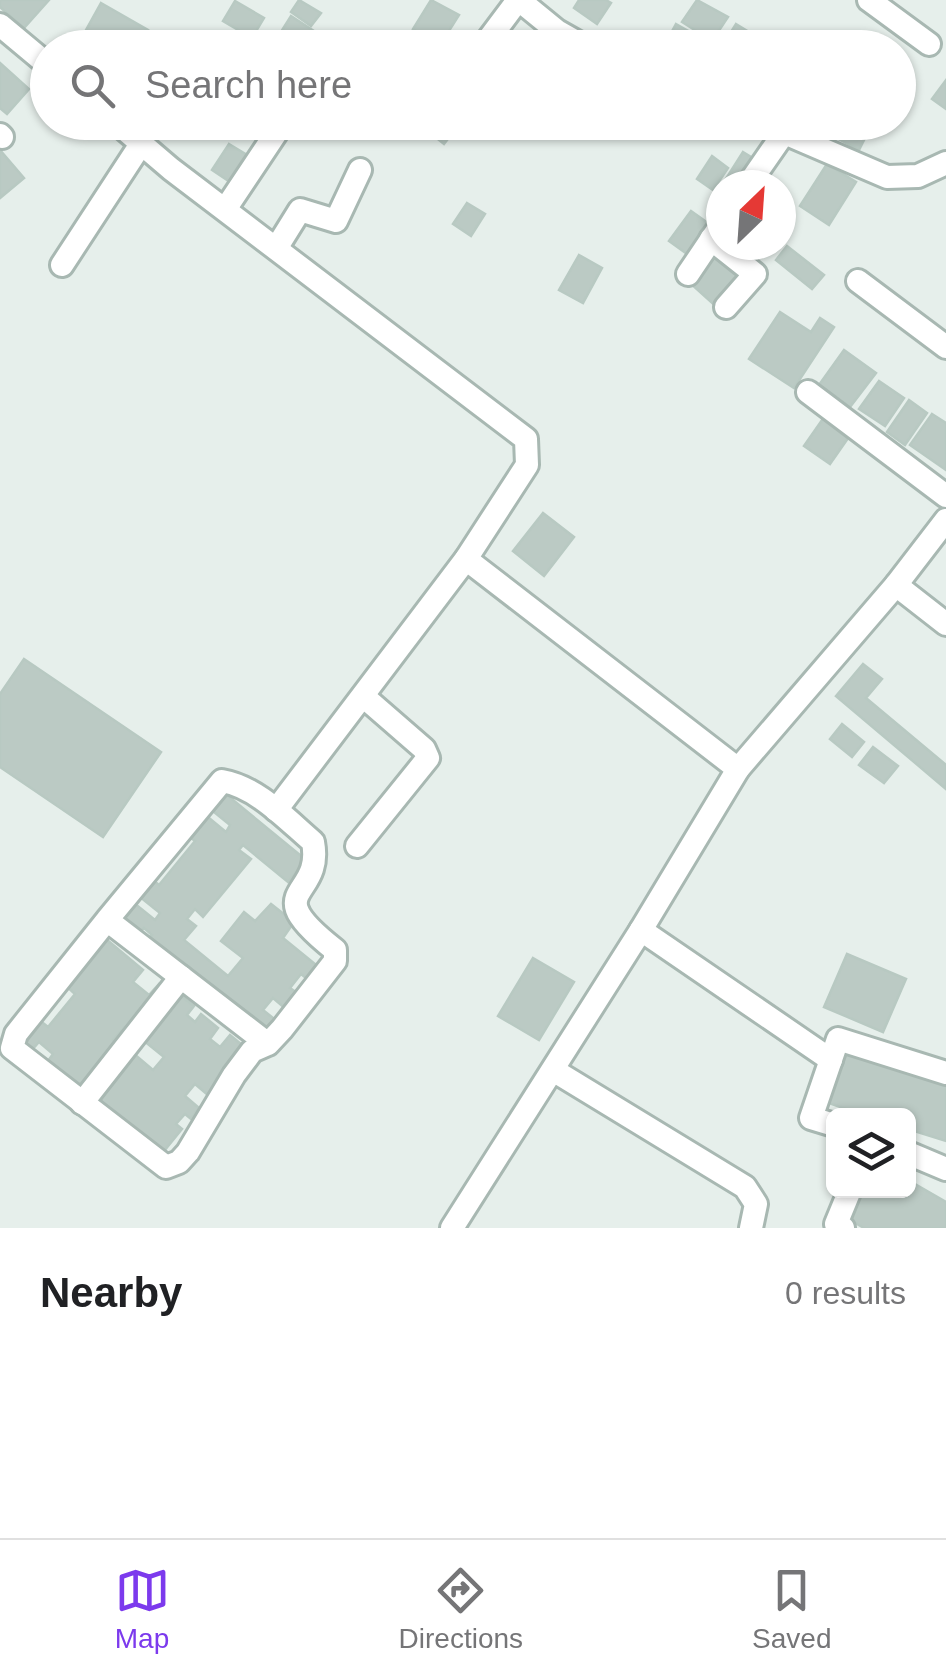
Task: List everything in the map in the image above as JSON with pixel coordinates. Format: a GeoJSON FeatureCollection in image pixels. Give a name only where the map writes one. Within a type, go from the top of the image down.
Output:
{"type":"FeatureCollection","features":[{"type":"Feature","properties":{"kind":"street"},"geometry":{"type":"LineString","coordinates":[[496,30],[519,0],[556,30]]}},
{"type":"Feature","properties":{"kind":"street"},"geometry":{"type":"LineString","coordinates":[[868,0],[910,30]]}},
{"type":"Feature","properties":{"kind":"street"},"geometry":{"type":"LineString","coordinates":[[0,25],[30,50]]}},
{"type":"Feature","properties":{"kind":"street"},"geometry":{"type":"LineString","coordinates":[[916,35],[929,44]]}},
{"type":"Feature","properties":{"kind":"street"},"geometry":{"type":"LineString","coordinates":[[136,140],[526,439],[527,466],[466,559],[276,810]]}},
{"type":"Feature","properties":{"kind":"street"},"geometry":{"type":"LineString","coordinates":[[226,208],[271,140]]}},
{"type":"Feature","properties":{"kind":"street"},"geometry":{"type":"LineString","coordinates":[[758,170],[779,140]]}},
{"type":"Feature","properties":{"kind":"street"},"geometry":{"type":"LineString","coordinates":[[800,140],[887,177],[918,176],[946,163]]}},
{"type":"Feature","properties":{"kind":"street"},"geometry":{"type":"LineString","coordinates":[[62,265],[141,144]]}},
{"type":"Feature","properties":{"kind":"street"},"geometry":{"type":"LineString","coordinates":[[277,247],[300,210],[336,222],[360,170]]}},
{"type":"Feature","properties":{"kind":"street"},"geometry":{"type":"LineString","coordinates":[[688,274],[706,247]]}},
{"type":"Feature","properties":{"kind":"street"},"geometry":{"type":"LineString","coordinates":[[726,308],[755,274],[742,260]]}},
{"type":"Feature","properties":{"kind":"street"},"geometry":{"type":"LineString","coordinates":[[858,281],[946,347]]}},
{"type":"Feature","properties":{"kind":"street"},"geometry":{"type":"LineString","coordinates":[[808,392],[946,496]]}},
{"type":"Feature","properties":{"kind":"street"},"geometry":{"type":"LineString","coordinates":[[459,1226],[738,768],[896,586],[946,520]]}},
{"type":"Feature","properties":{"kind":"street"},"geometry":{"type":"LineString","coordinates":[[466,559],[738,768]]}},
{"type":"Feature","properties":{"kind":"street"},"geometry":{"type":"LineString","coordinates":[[896,586],[946,624]]}},
{"type":"Feature","properties":{"kind":"street"},"geometry":{"type":"LineString","coordinates":[[357,846],[428,758],[424,749],[363,696]]}},
{"type":"Feature","properties":{"kind":"street"},"geometry":{"type":"LineString","coordinates":[[222,781],[240,784],[276,810],[314,842],[315,865],[295,898],[297,914],[336,950],[336,956],[268,1044],[252,1051],[188,1152],[179,1162],[166,1167],[16,1052],[12,1042],[222,781]]}},
{"type":"Feature","properties":{"kind":"street"},"geometry":{"type":"LineString","coordinates":[[107,920],[268,1044]]}},
{"type":"Feature","properties":{"kind":"street"},"geometry":{"type":"LineString","coordinates":[[641,930],[831,1060]]}},
{"type":"Feature","properties":{"kind":"street"},"geometry":{"type":"LineString","coordinates":[[82,1103],[181,977]]}},
{"type":"Feature","properties":{"kind":"street"},"geometry":{"type":"LineString","coordinates":[[826,1123],[811,1118],[838,1040],[946,1073]]}},
{"type":"Feature","properties":{"kind":"street"},"geometry":{"type":"LineString","coordinates":[[553,1070],[745,1187],[756,1204],[751,1228]]}},
{"type":"Feature","properties":{"kind":"street"},"geometry":{"type":"LineString","coordinates":[[916,1157],[946,1170]]}},
{"type":"Feature","properties":{"kind":"street"},"geometry":{"type":"LineString","coordinates":[[843,1228],[836,1224],[847,1198]]}},
{"type":"Feature","properties":{"kind":"building"},"geometry":{"type":"Polygon","coordinates":[[[0,0],[49,0],[24,28],[0,7],[0,0]]]}},
{"type":"Feature","properties":{"kind":"building"},"geometry":{"type":"Polygon","coordinates":[[[299,0],[321,13],[311,26],[291,12],[299,0]]]}},
{"type":"Feature","properties":{"kind":"building"},"geometry":{"type":"Polygon","coordinates":[[[431,0],[459,15],[450,30],[413,29],[431,0]]]}},
{"type":"Feature","properties":{"kind":"building"},"geometry":{"type":"Polygon","coordinates":[[[579,0],[611,3],[597,24],[574,8],[579,0]]]}},
{"type":"Feature","properties":{"kind":"building"},"geometry":{"type":"Polygon","coordinates":[[[697,0],[728,17],[719,30],[695,30],[682,22],[697,0]]]}},
{"type":"Feature","properties":{"kind":"building"},"geometry":{"type":"Polygon","coordinates":[[[235,1],[264,18],[257,30],[238,30],[223,21],[235,1]]]}},
{"type":"Feature","properties":{"kind":"building"},"geometry":{"type":"Polygon","coordinates":[[[101,3],[148,30],[86,30],[101,3]]]}},
{"type":"Feature","properties":{"kind":"building"},"geometry":{"type":"Polygon","coordinates":[[[291,16],[312,30],[282,30],[291,16]]]}},
{"type":"Feature","properties":{"kind":"building"},"geometry":{"type":"Polygon","coordinates":[[[0,63],[29,89],[7,114],[0,108],[0,63]]]}},
{"type":"Feature","properties":{"kind":"building"},"geometry":{"type":"Polygon","coordinates":[[[946,80],[946,109],[932,99],[946,80]]]}},
{"type":"Feature","properties":{"kind":"building"},"geometry":{"type":"Polygon","coordinates":[[[840,140],[864,140],[859,150],[840,140]]]}},
{"type":"Feature","properties":{"kind":"building"},"geometry":{"type":"Polygon","coordinates":[[[229,144],[247,155],[230,182],[212,170],[229,144]]]}},
{"type":"Feature","properties":{"kind":"building"},"geometry":{"type":"Polygon","coordinates":[[[0,150],[24,178],[0,198],[0,150]]]}},
{"type":"Feature","properties":{"kind":"building"},"geometry":{"type":"Polygon","coordinates":[[[743,152],[759,162],[754,170],[732,170],[743,152]]]}},
{"type":"Feature","properties":{"kind":"building"},"geometry":{"type":"Polygon","coordinates":[[[712,156],[728,168],[706,170],[706,185],[697,179],[712,156]]]}},
{"type":"Feature","properties":{"kind":"building"},"geometry":{"type":"Polygon","coordinates":[[[827,164],[856,182],[829,225],[800,206],[827,164]]]}},
{"type":"Feature","properties":{"kind":"building"},"geometry":{"type":"Polygon","coordinates":[[[467,203],[485,214],[471,236],[453,224],[467,203]]]}},
{"type":"Feature","properties":{"kind":"building"},"geometry":{"type":"Polygon","coordinates":[[[691,211],[706,222],[706,241],[694,259],[669,241],[691,211]]]}},
{"type":"Feature","properties":{"kind":"building"},"geometry":{"type":"Polygon","coordinates":[[[796,253],[824,275],[812,289],[776,260],[796,260],[796,253]]]}},
{"type":"Feature","properties":{"kind":"building"},"geometry":{"type":"Polygon","coordinates":[[[579,255],[602,268],[583,303],[559,290],[579,255]]]}},
{"type":"Feature","properties":{"kind":"building"},"geometry":{"type":"Polygon","coordinates":[[[711,260],[729,260],[749,278],[720,310],[690,283],[711,260]]]}},
{"type":"Feature","properties":{"kind":"building"},"geometry":{"type":"Polygon","coordinates":[[[780,312],[811,332],[820,318],[834,327],[794,388],[749,359],[780,312]]]}},
{"type":"Feature","properties":{"kind":"building"},"geometry":{"type":"Polygon","coordinates":[[[844,350],[876,373],[850,407],[819,385],[844,350]]]}},
{"type":"Feature","properties":{"kind":"building"},"geometry":{"type":"Polygon","coordinates":[[[879,381],[904,398],[885,426],[859,409],[879,381]]]}},
{"type":"Feature","properties":{"kind":"building"},"geometry":{"type":"Polygon","coordinates":[[[909,400],[927,413],[905,445],[887,432],[909,400]]]}},
{"type":"Feature","properties":{"kind":"building"},"geometry":{"type":"Polygon","coordinates":[[[827,413],[853,431],[830,464],[804,446],[827,413]]]}},
{"type":"Feature","properties":{"kind":"building"},"geometry":{"type":"Polygon","coordinates":[[[932,414],[946,423],[946,470],[910,445],[932,414]]]}},
{"type":"Feature","properties":{"kind":"building"},"geometry":{"type":"Polygon","coordinates":[[[543,513],[574,537],[544,576],[513,551],[543,513]]]}},
{"type":"Feature","properties":{"kind":"building"},"geometry":{"type":"Polygon","coordinates":[[[24,659],[161,752],[103,837],[0,767],[0,694],[24,659]]]}},
{"type":"Feature","properties":{"kind":"building"},"geometry":{"type":"Polygon","coordinates":[[[863,664],[882,679],[866,698],[946,765],[946,789],[836,696],[863,664]]]}},
{"type":"Feature","properties":{"kind":"building"},"geometry":{"type":"Polygon","coordinates":[[[842,724],[864,742],[852,757],[830,739],[842,724]]]}},
{"type":"Feature","properties":{"kind":"building"},"geometry":{"type":"Polygon","coordinates":[[[873,747],[898,766],[884,783],[859,765],[873,747]]]}},
{"type":"Feature","properties":{"kind":"building"},"geometry":{"type":"Polygon","coordinates":[[[222,791],[306,860],[288,882],[243,845],[239,850],[251,859],[203,917],[195,909],[187,919],[196,926],[184,940],[228,976],[243,958],[221,941],[244,912],[255,921],[271,904],[294,922],[283,938],[321,969],[311,982],[301,974],[290,988],[300,995],[287,1010],[273,998],[263,1010],[278,1022],[268,1032],[147,940],[152,935],[144,928],[139,933],[116,915],[129,899],[155,920],[160,913],[134,892],[148,876],[159,885],[195,841],[186,834],[203,813],[226,832],[230,825],[208,807],[222,791]]]}},
{"type":"Feature","properties":{"kind":"building"},"geometry":{"type":"Polygon","coordinates":[[[106,939],[143,970],[133,982],[149,995],[159,984],[166,991],[133,1034],[124,1028],[113,1040],[124,1049],[83,1097],[45,1065],[53,1054],[39,1042],[30,1052],[18,1042],[38,1019],[48,1027],[75,994],[66,986],[106,939]]]}},
{"type":"Feature","properties":{"kind":"building"},"geometry":{"type":"Polygon","coordinates":[[[847,954],[906,979],[883,1032],[824,1007],[847,954]]]}},
{"type":"Feature","properties":{"kind":"building"},"geometry":{"type":"Polygon","coordinates":[[[533,958],[574,982],[539,1040],[498,1016],[533,958]]]}},
{"type":"Feature","properties":{"kind":"building"},"geometry":{"type":"Polygon","coordinates":[[[180,995],[194,1006],[187,1015],[195,1022],[201,1014],[218,1028],[210,1039],[220,1047],[230,1035],[247,1049],[209,1096],[195,1084],[185,1096],[199,1108],[191,1119],[185,1114],[176,1124],[182,1129],[160,1156],[93,1101],[133,1053],[153,1070],[164,1057],[143,1040],[180,995]]]}},
{"type":"Feature","properties":{"kind":"building"},"geometry":{"type":"Polygon","coordinates":[[[841,1042],[946,1076],[946,1141],[916,1132],[916,1108],[843,1108],[823,1101],[841,1042]]]}},
{"type":"Feature","properties":{"kind":"building"},"geometry":{"type":"Polygon","coordinates":[[[916,1185],[946,1202],[946,1228],[864,1228],[847,1218],[858,1198],[916,1198],[916,1185]]]}}]}
